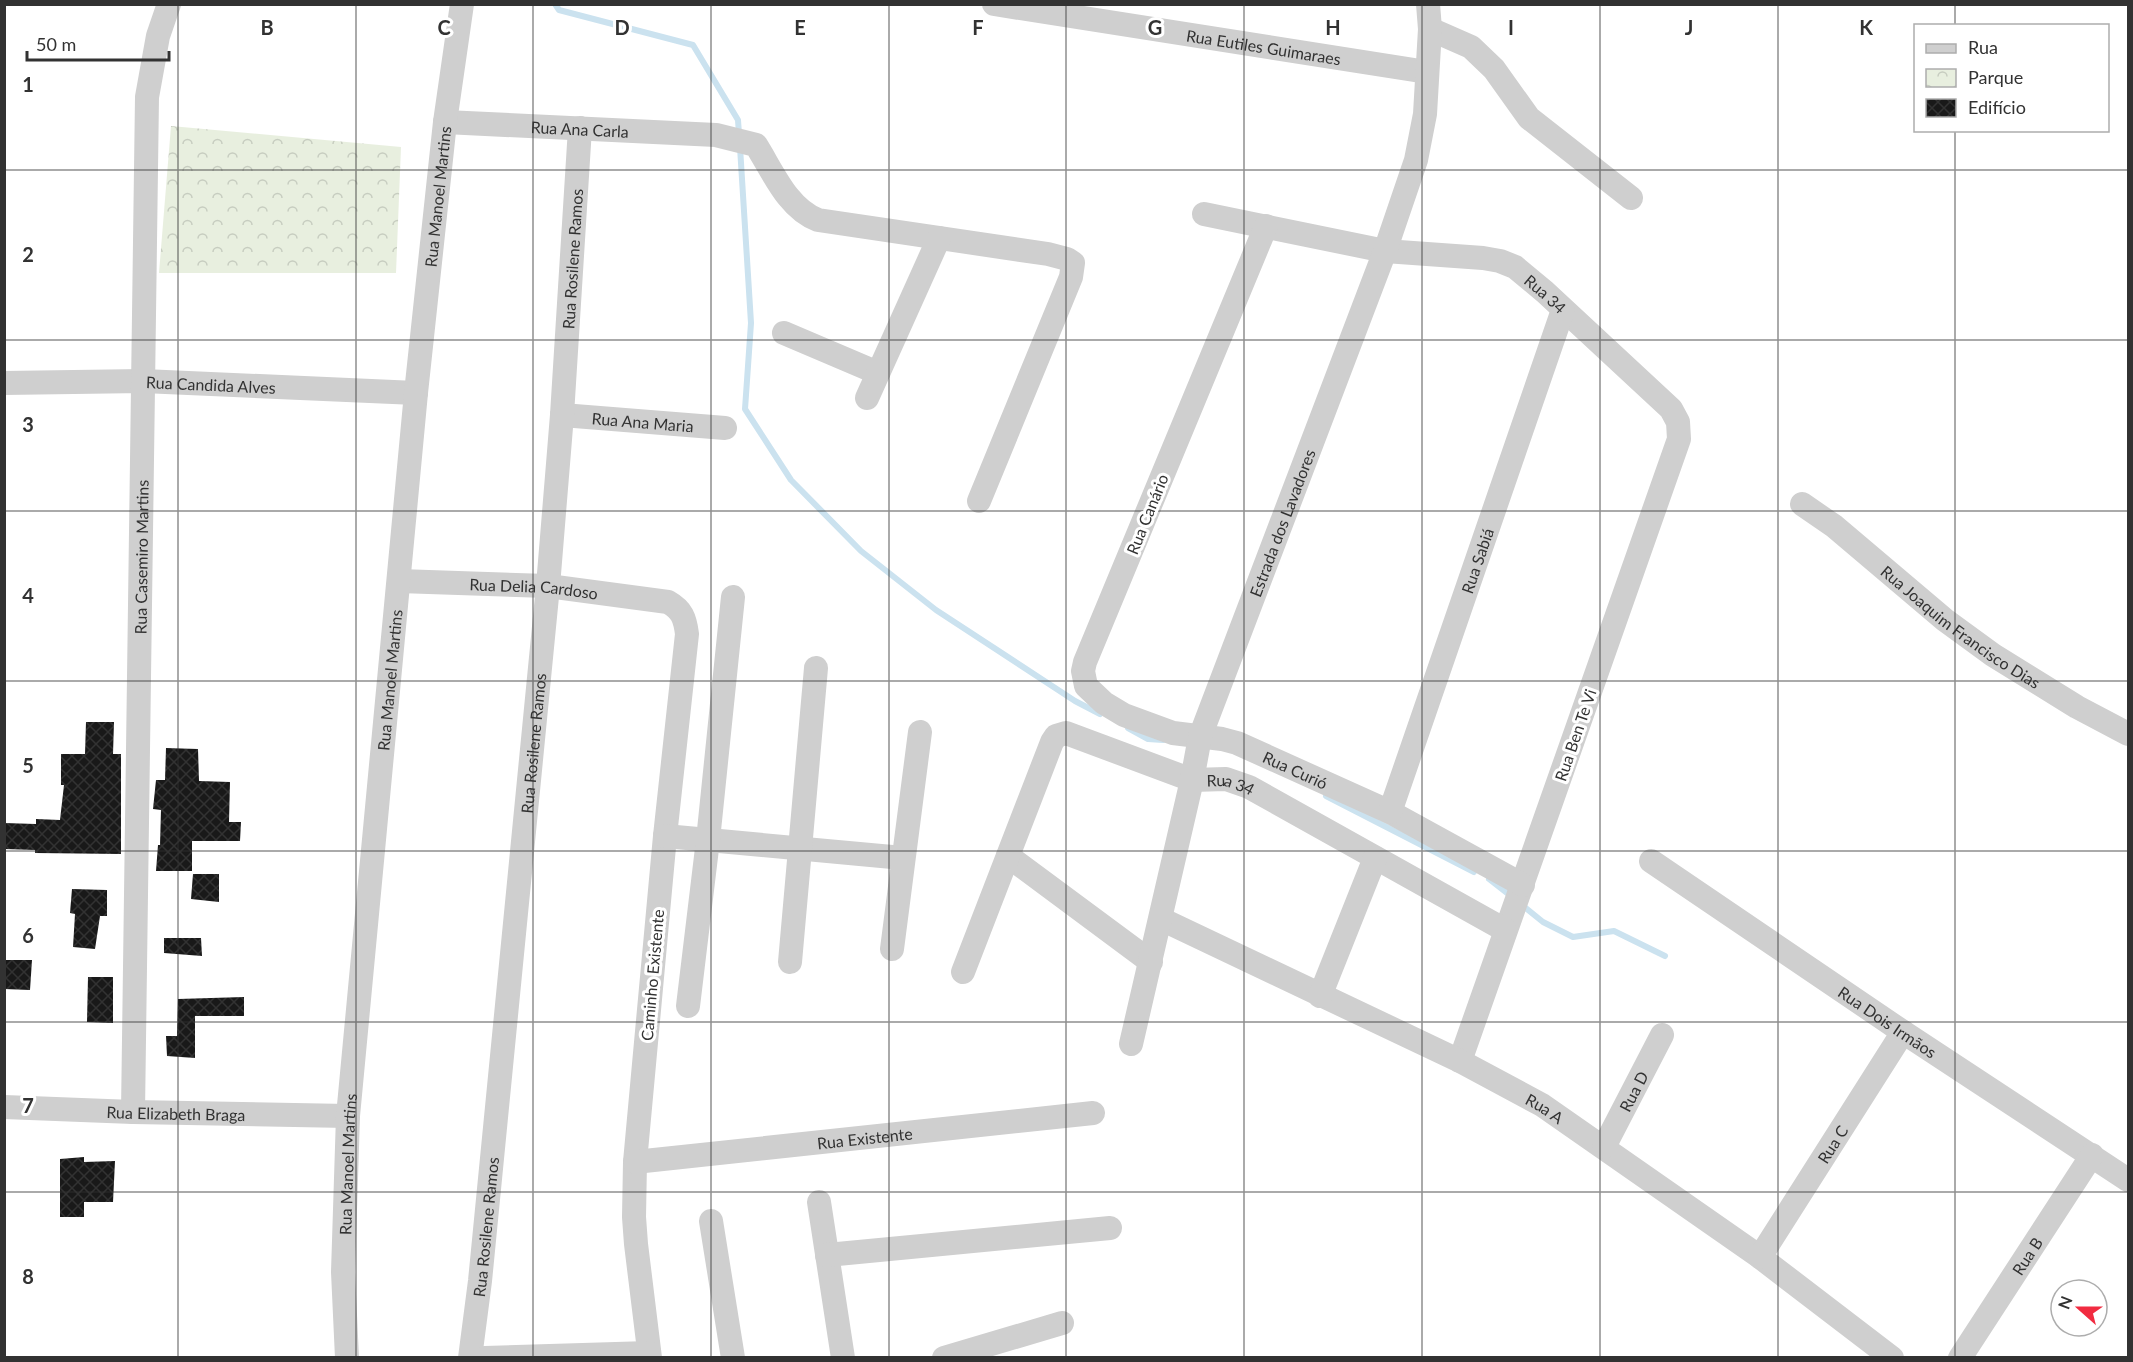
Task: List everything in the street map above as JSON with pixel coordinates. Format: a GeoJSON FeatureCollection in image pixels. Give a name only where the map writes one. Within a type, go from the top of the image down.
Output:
{"type":"FeatureCollection","features":[{"type":"Feature","properties":{"kind":"street","name":"Rua Casemiro Martins"},"geometry":{"type":"LineString","coordinates":[[133,1113],[147,97],[158,36],[169,4]]}},
{"type":"Feature","properties":{"kind":"street","name":"Rua Manoel Martins"},"geometry":{"type":"LineString","coordinates":[[347,1358],[343,1272],[348,1116],[416,393],[445,122],[462,4]]}},
{"type":"Feature","properties":{"kind":"street","name":"Rua Eutiles Guimaraes"},"geometry":{"type":"LineString","coordinates":[[994,4],[1427,72]]}},
{"type":"Feature","properties":{"kind":"street","name":"Estrada dos Lavadores"},"geometry":{"type":"LineString","coordinates":[[1131,1044],[1200,739],[1385,251],[1416,160],[1422,136],[1427,72],[1430,29],[1428,4]]}},
{"type":"Feature","properties":{"kind":"street"},"geometry":{"type":"LineString","coordinates":[[1430,29],[1471,47],[1494,69],[1529,118],[1631,198]]}},
{"type":"Feature","properties":{"kind":"street","name":"Rua Ana Carla"},"geometry":{"type":"LineString","coordinates":[[445,122],[716,135],[756,146],[783,189],[799,210],[809,217],[1048,254],[1073,263],[1071,277],[979,501]]}},
{"type":"Feature","properties":{"kind":"street","name":"Rua Rosilene Ramos"},"geometry":{"type":"LineString","coordinates":[[470,1358],[480,1281],[548,586],[562,415],[580,128]]}},
{"type":"Feature","properties":{"kind":"street"},"geometry":{"type":"LineString","coordinates":[[1203,214],[1385,251]]}},
{"type":"Feature","properties":{"kind":"street","name":"Rua Canário"},"geometry":{"type":"LineString","coordinates":[[1200,739],[1157,728],[1124,715],[1091,692],[1086,686],[1083,671],[1266,226]]}},
{"type":"Feature","properties":{"kind":"street"},"geometry":{"type":"LineString","coordinates":[[867,398],[939,238]]}},
{"type":"Feature","properties":{"kind":"street","name":"Rua 34"},"geometry":{"type":"LineString","coordinates":[[1385,251],[1483,258],[1500,261],[1525,273],[1671,409]]}},
{"type":"Feature","properties":{"kind":"street","name":"Rua Sabiá"},"geometry":{"type":"LineString","coordinates":[[1390,812],[1563,310]]}},
{"type":"Feature","properties":{"kind":"street"},"geometry":{"type":"LineString","coordinates":[[784,333],[878,372]]}},
{"type":"Feature","properties":{"kind":"street","name":"Rua Candida Alves"},"geometry":{"type":"LineString","coordinates":[[4,383],[143,381],[416,393]]}},
{"type":"Feature","properties":{"kind":"street","name":"Rua Ben Te Vi"},"geometry":{"type":"LineString","coordinates":[[1460,1061],[1679,439],[1678,422],[1671,409]]}},
{"type":"Feature","properties":{"kind":"street","name":"Rua Ana Maria"},"geometry":{"type":"LineString","coordinates":[[562,415],[724,428]]}},
{"type":"Feature","properties":{"kind":"street","name":"Rua Joaquim Francisco Dias"},"geometry":{"type":"LineString","coordinates":[[1802,504],[1834,526],[1945,620],[1993,655],[2059,696],[2128,734]]}},
{"type":"Feature","properties":{"kind":"street","name":"Rua Delia Cardoso"},"geometry":{"type":"LineString","coordinates":[[399,581],[548,586],[668,602]]}},
{"type":"Feature","properties":{"kind":"street"},"geometry":{"type":"LineString","coordinates":[[688,1006],[733,597]]}},
{"type":"Feature","properties":{"kind":"street","name":"Caminho Existente"},"geometry":{"type":"LineString","coordinates":[[650,1355],[636,1244],[635,1162],[665,836],[687,634],[686,621],[681,609],[668,602]]}},
{"type":"Feature","properties":{"kind":"street"},"geometry":{"type":"LineString","coordinates":[[790,962],[816,668]]}},
{"type":"Feature","properties":{"kind":"street"},"geometry":{"type":"LineString","coordinates":[[892,949],[920,732]]}},
{"type":"Feature","properties":{"kind":"street","name":"Rua 34"},"geometry":{"type":"LineString","coordinates":[[963,972],[1052,742],[1060,734],[1249,787],[1375,858],[1508,924]]}},
{"type":"Feature","properties":{"kind":"street","name":"Rua Curió"},"geometry":{"type":"LineString","coordinates":[[1200,739],[1222,739],[1237,743],[1390,812]]}},
{"type":"Feature","properties":{"kind":"street"},"geometry":{"type":"LineString","coordinates":[[1390,812],[1521,890]]}},
{"type":"Feature","properties":{"kind":"street"},"geometry":{"type":"LineString","coordinates":[[665,836],[903,858]]}},
{"type":"Feature","properties":{"kind":"street"},"geometry":{"type":"LineString","coordinates":[[1008,856],[1150,962]]}},
{"type":"Feature","properties":{"kind":"street"},"geometry":{"type":"LineString","coordinates":[[1320,996],[1375,858]]}},
{"type":"Feature","properties":{"kind":"street","name":"Rua Dois Irmãos"},"geometry":{"type":"LineString","coordinates":[[1651,861],[1903,1032],[2128,1180]]}},
{"type":"Feature","properties":{"kind":"street","name":"Rua A"},"geometry":{"type":"LineString","coordinates":[[1161,919],[1460,1061],[1542,1105],[1760,1257],[1892,1358]]}},
{"type":"Feature","properties":{"kind":"street","name":"Rua C"},"geometry":{"type":"LineString","coordinates":[[1760,1257],[1903,1032]]}},
{"type":"Feature","properties":{"kind":"street","name":"Rua D"},"geometry":{"type":"LineString","coordinates":[[1604,1147],[1662,1035]]}},
{"type":"Feature","properties":{"kind":"street","name":"Rua Elizabeth Braga"},"geometry":{"type":"LineString","coordinates":[[4,1107],[133,1113],[348,1116]]}},
{"type":"Feature","properties":{"kind":"street","name":"Rua Existente"},"geometry":{"type":"LineString","coordinates":[[635,1162],[1094,1113]]}},
{"type":"Feature","properties":{"kind":"street","name":"Rua B"},"geometry":{"type":"LineString","coordinates":[[1960,1358],[2092,1155]]}},
{"type":"Feature","properties":{"kind":"street"},"geometry":{"type":"LineString","coordinates":[[819,1202],[843,1358]]}},
{"type":"Feature","properties":{"kind":"street"},"geometry":{"type":"LineString","coordinates":[[711,1221],[733,1358]]}},
{"type":"Feature","properties":{"kind":"street"},"geometry":{"type":"LineString","coordinates":[[827,1255],[1110,1228]]}},
{"type":"Feature","properties":{"kind":"street"},"geometry":{"type":"LineString","coordinates":[[944,1358],[1062,1323]]}},
{"type":"Feature","properties":{"kind":"street"},"geometry":{"type":"LineString","coordinates":[[485,1358],[650,1355]]}},
{"type":"Feature","properties":{"kind":"green space"},"geometry":{"type":"Polygon","coordinates":[[[171,126],[401,147],[396,273],[159,273],[171,126]]]}},
{"type":"Feature","properties":{"kind":"building"},"geometry":{"type":"Polygon","coordinates":[[[86,722],[114,722],[113,754],[121,754],[121,854],[35,853],[35,850],[4,849],[4,823],[36,824],[36,819],[60,820],[64,785],[61,785],[61,754],[85,754],[86,722]]]}},
{"type":"Feature","properties":{"kind":"building"},"geometry":{"type":"Polygon","coordinates":[[[166,748],[198,749],[199,781],[230,782],[229,822],[241,822],[240,841],[192,841],[192,871],[156,871],[158,845],[160,845],[161,810],[153,809],[156,780],[165,780],[166,748]]]}},
{"type":"Feature","properties":{"kind":"building"},"geometry":{"type":"Polygon","coordinates":[[[193,874],[219,874],[219,902],[191,899],[193,874]]]}},
{"type":"Feature","properties":{"kind":"building"},"geometry":{"type":"Polygon","coordinates":[[[72,889],[107,890],[107,916],[100,916],[95,949],[73,947],[75,914],[70,913],[72,889]]]}},
{"type":"Feature","properties":{"kind":"building"},"geometry":{"type":"Polygon","coordinates":[[[164,938],[201,938],[202,956],[164,953],[164,938]]]}},
{"type":"Feature","properties":{"kind":"building"},"geometry":{"type":"Polygon","coordinates":[[[4,960],[32,960],[30,990],[4,989],[4,960]]]}},
{"type":"Feature","properties":{"kind":"building"},"geometry":{"type":"Polygon","coordinates":[[[88,977],[113,977],[113,1023],[87,1022],[88,977]]]}},
{"type":"Feature","properties":{"kind":"building"},"geometry":{"type":"Polygon","coordinates":[[[244,997],[244,1016],[195,1016],[195,1058],[167,1056],[166,1036],[177,1036],[178,999],[244,997]]]}},
{"type":"Feature","properties":{"kind":"building"},"geometry":{"type":"Polygon","coordinates":[[[84,1157],[84,1162],[115,1161],[113,1202],[84,1202],[84,1217],[60,1217],[60,1159],[84,1157]]]}},
{"type":"Feature","properties":{"kind":"waterway"},"geometry":{"type":"LineString","coordinates":[[555,4],[559,10],[693,45],[738,120],[739,134]]}},
{"type":"Feature","properties":{"kind":"waterway"},"geometry":{"type":"LineString","coordinates":[[740,147],[751,323],[745,409],[791,480],[861,551],[936,610],[1075,701],[1100,714]]}},
{"type":"Feature","properties":{"kind":"waterway"},"geometry":{"type":"LineString","coordinates":[[1128,728],[1148,739],[1163,740]]}},
{"type":"Feature","properties":{"kind":"waterway"},"geometry":{"type":"LineString","coordinates":[[1326,796],[1474,872]]}},
{"type":"Feature","properties":{"kind":"waterway"},"geometry":{"type":"LineString","coordinates":[[1489,879],[1512,897]]}},
{"type":"Feature","properties":{"kind":"waterway"},"geometry":{"type":"LineString","coordinates":[[1522,905],[1543,922],[1573,937],[1614,931],[1665,956]]}}]}
